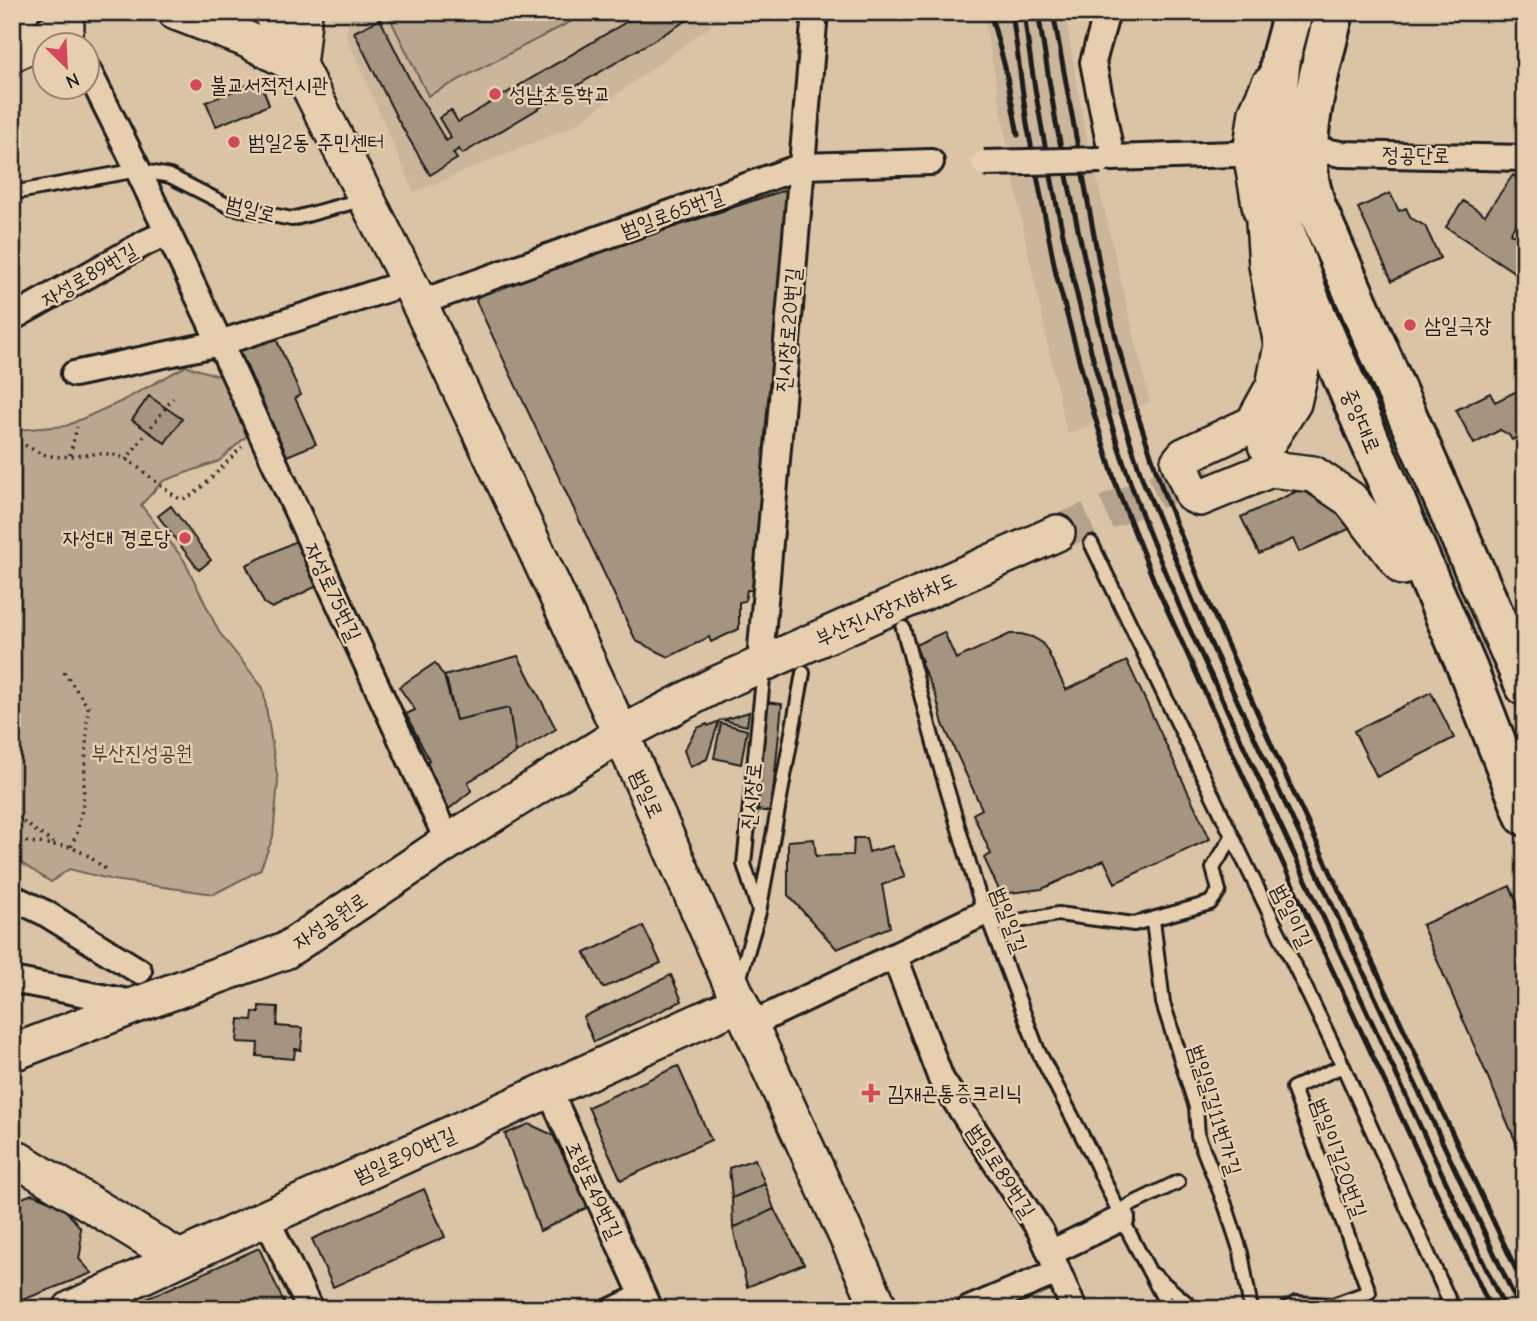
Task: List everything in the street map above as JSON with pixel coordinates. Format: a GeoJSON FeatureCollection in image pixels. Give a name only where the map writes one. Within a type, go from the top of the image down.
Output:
{"type":"FeatureCollection","features":[{"type":"Feature","properties":{"kind":"main road"},"geometry":{"type":"LineString","coordinates":[[12,16],[21,12]]}},
{"type":"Feature","properties":{"kind":"main road"},"geometry":{"type":"LineString","coordinates":[[176,12],[247,39],[298,66],[304,12]]}},
{"type":"Feature","properties":{"kind":"main road","name":"범일로"},"geometry":{"type":"LineString","coordinates":[[271,12],[367,198],[517,509],[880,1309]]}},
{"type":"Feature","properties":{"kind":"main road","name":"중앙대로"},"geometry":{"type":"LineString","coordinates":[[1293,12],[1281,57],[1274,114],[1274,184],[1281,220],[1311,303],[1468,670],[1525,816]]}},
{"type":"Feature","properties":{"kind":"main road","name":"중앙대로"},"geometry":{"type":"LineString","coordinates":[[1276,152],[1310,122],[1334,12]]}},
{"type":"Feature","properties":{"kind":"main road"},"geometry":{"type":"LineString","coordinates":[[12,54],[32,48]]}},
{"type":"Feature","properties":{"kind":"main road"},"geometry":{"type":"LineString","coordinates":[[1276,152],[1264,222],[1267,265],[1282,345],[1274,386],[1253,424],[1184,456],[1179,462],[1193,495],[1200,498],[1271,469],[1313,474],[1350,499],[1403,568]]}},
{"type":"Feature","properties":{"kind":"main road","name":"중앙대로"},"geometry":{"type":"LineString","coordinates":[[1276,152],[1309,180],[1315,204],[1525,686]]}},
{"type":"Feature","properties":{"kind":"main road"},"geometry":{"type":"LineString","coordinates":[[1264,222],[1283,286],[1307,342],[1293,403],[1266,445]]}},
{"type":"Feature","properties":{"kind":"main road"},"geometry":{"type":"LineString","coordinates":[[1208,470],[1266,445],[1321,452],[1371,488],[1403,568],[1430,624],[1468,670]]}},
{"type":"Feature","properties":{"kind":"main road"},"geometry":{"type":"LineString","coordinates":[[621,734],[762,663],[784,631],[1065,506],[1076,508],[1091,543],[803,673],[762,663]]}},
{"type":"Feature","properties":{"kind":"main road","name":"부산진시장지하차도"},"geometry":{"type":"LineString","coordinates":[[715,685],[1057,533]]}},
{"type":"Feature","properties":{"kind":"main road","name":"자성공원로"},"geometry":{"type":"LineString","coordinates":[[12,1053],[139,988],[285,951],[448,842],[621,734]]}},
{"type":"Feature","properties":{"kind":"main road","name":"범일로90번길"},"geometry":{"type":"LineString","coordinates":[[71,1309],[549,1090],[742,1007]]}},
{"type":"Feature","properties":{"kind":"main road"},"geometry":{"type":"LineString","coordinates":[[12,1156],[179,1258]]}},
{"type":"Feature","properties":{"kind":"street","name":"진시장로20번길"},"geometry":{"type":"LineString","coordinates":[[762,663],[815,12]]}},
{"type":"Feature","properties":{"kind":"street","name":"정공단로"},"geometry":{"type":"LineString","coordinates":[[1107,12],[1093,62],[1112,158],[1276,152],[1525,158]]}},
{"type":"Feature","properties":{"kind":"street","name":"자성로75번길"},"geometry":{"type":"LineString","coordinates":[[102,97],[220,343],[448,842]]}},
{"type":"Feature","properties":{"kind":"street"},"geometry":{"type":"LineString","coordinates":[[984,163],[1101,160]]}},
{"type":"Feature","properties":{"kind":"street","name":"범일로65번길"},"geometry":{"type":"LineString","coordinates":[[414,293],[802,166],[931,162]]}},
{"type":"Feature","properties":{"kind":"street","name":"자성로89번길"},"geometry":{"type":"LineString","coordinates":[[12,318],[167,233]]}},
{"type":"Feature","properties":{"kind":"street"},"geometry":{"type":"LineString","coordinates":[[74,374],[220,343],[414,293]]}},
{"type":"Feature","properties":{"kind":"street"},"geometry":{"type":"LineString","coordinates":[[12,897],[45,913],[139,988]]}},
{"type":"Feature","properties":{"kind":"street"},"geometry":{"type":"LineString","coordinates":[[742,1007],[895,957],[987,920]]}},
{"type":"Feature","properties":{"kind":"street","name":"범일로89번길"},"geometry":{"type":"LineString","coordinates":[[895,957],[941,1079],[1041,1232],[1074,1309]]}},
{"type":"Feature","properties":{"kind":"street"},"geometry":{"type":"LineString","coordinates":[[12,980],[139,988]]}},
{"type":"Feature","properties":{"kind":"street","name":"조방로49번길"},"geometry":{"type":"LineString","coordinates":[[549,1090],[644,1300]]}},
{"type":"Feature","properties":{"kind":"street"},"geometry":{"type":"LineString","coordinates":[[969,1309],[1054,1262],[1120,1215]]}},
{"type":"Feature","properties":{"kind":"street"},"geometry":{"type":"LineString","coordinates":[[266,1218],[310,1309]]}},
{"type":"Feature","properties":{"kind":"lane","name":"범일로"},"geometry":{"type":"LineString","coordinates":[[138,170],[170,176],[231,207],[292,219],[367,198]]}},
{"type":"Feature","properties":{"kind":"lane"},"geometry":{"type":"LineString","coordinates":[[12,193],[138,170]]}},
{"type":"Feature","properties":{"kind":"lane","name":"범일이길"},"geometry":{"type":"LineString","coordinates":[[1091,543],[1343,1066],[1453,1309]]}},
{"type":"Feature","properties":{"kind":"lane","name":"범일일길"},"geometry":{"type":"LineString","coordinates":[[903,628],[938,759],[987,920],[1038,1051],[1169,1309]]}},
{"type":"Feature","properties":{"kind":"lane","name":"진시장로"},"geometry":{"type":"LineString","coordinates":[[760,912],[744,864],[762,663]]}},
{"type":"Feature","properties":{"kind":"lane"},"geometry":{"type":"LineString","coordinates":[[742,1007],[803,673]]}},
{"type":"Feature","properties":{"kind":"lane"},"geometry":{"type":"LineString","coordinates":[[987,920],[1058,914],[1134,924],[1210,902],[1219,891],[1213,868],[1232,837]]}},
{"type":"Feature","properties":{"kind":"lane","name":"범일일길11번가길"},"geometry":{"type":"LineString","coordinates":[[1153,920],[1163,1003],[1196,1107],[1198,1136],[1241,1253],[1251,1309]]}},
{"type":"Feature","properties":{"kind":"lane","name":"범일이길20번길"},"geometry":{"type":"LineString","coordinates":[[1286,1309],[1296,1303],[1333,1305],[1369,1292],[1293,1088],[1343,1066]]}},
{"type":"Feature","properties":{"kind":"lane"},"geometry":{"type":"LineString","coordinates":[[1120,1215],[1178,1182]]}},
{"type":"Feature","properties":{"kind":"lane"},"geometry":{"type":"LineString","coordinates":[[1149,1270],[1194,1309]]}},
{"type":"Feature","properties":{"kind":"lane","name":"조방로49번길"},"geometry":{"type":"LineString","coordinates":[[602,1309],[644,1300]]}},
{"type":"Feature","properties":{"kind":"path"},"geometry":{"type":"LineString","coordinates":[[126,460],[173,398]]}},
{"type":"Feature","properties":{"kind":"path"},"geometry":{"type":"LineString","coordinates":[[70,456],[77,427]]}},
{"type":"Feature","properties":{"kind":"path"},"geometry":{"type":"LineString","coordinates":[[12,440],[46,455],[99,453],[122,457],[180,499],[188,498],[198,491],[260,432]]}},
{"type":"Feature","properties":{"kind":"path"},"geometry":{"type":"LineString","coordinates":[[233,447],[236,452]]}},
{"type":"Feature","properties":{"kind":"path"},"geometry":{"type":"LineString","coordinates":[[64,672],[88,707],[83,805],[71,847]]}},
{"type":"Feature","properties":{"kind":"path"},"geometry":{"type":"LineString","coordinates":[[12,814],[55,844]]}},
{"type":"Feature","properties":{"kind":"path"},"geometry":{"type":"LineString","coordinates":[[12,840],[71,847],[107,870]]}},
{"type":"Feature","properties":{"kind":"shaded area","name":"성남초등학교"},"geometry":{"type":"Polygon","coordinates":[[[351,12],[730,12],[573,126],[414,192],[346,35],[351,12]]]}},
{"type":"Feature","properties":{"kind":"shaded area"},"geometry":{"type":"Polygon","coordinates":[[[983,12],[1065,12],[1083,121],[1150,402],[1067,434],[1022,223],[983,12]]]}},
{"type":"Feature","properties":{"kind":"green space"},"geometry":{"type":"Polygon","coordinates":[[[387,12],[589,12],[428,96],[387,12]]]}},
{"type":"Feature","properties":{"kind":"green space","name":"부산진성공원"},"geometry":{"type":"Polygon","coordinates":[[[186,366],[226,378],[250,433],[219,461],[163,481],[141,505],[184,560],[219,632],[263,688],[278,781],[273,837],[260,870],[214,894],[113,880],[69,869],[51,882],[12,857],[12,427],[17,430],[66,426],[120,402],[186,366]]]}},
{"type":"Feature","properties":{"kind":"building"},"geometry":{"type":"Polygon","coordinates":[[[643,12],[701,12],[462,154],[459,149],[453,153],[457,159],[430,175],[398,120],[354,32],[380,19],[412,84],[446,141],[451,138],[439,118],[451,110],[458,122],[643,12]]]}},
{"type":"Feature","properties":{"kind":"building"},"geometry":{"type":"Polygon","coordinates":[[[260,80],[269,105],[216,126],[206,102],[260,80]]]}},
{"type":"Feature","properties":{"kind":"building"},"geometry":{"type":"Polygon","coordinates":[[[1513,175],[1525,183],[1525,211],[1510,233],[1525,242],[1525,255],[1514,272],[1446,227],[1463,201],[1485,215],[1513,175]]]}},
{"type":"Feature","properties":{"kind":"building"},"geometry":{"type":"Polygon","coordinates":[[[788,189],[752,590],[747,590],[745,601],[739,602],[739,629],[711,642],[709,637],[669,657],[636,641],[476,301],[480,292],[788,189]]]}},
{"type":"Feature","properties":{"kind":"building"},"geometry":{"type":"Polygon","coordinates":[[[1390,193],[1399,211],[1406,208],[1411,218],[1425,226],[1440,258],[1392,281],[1358,208],[1390,193]]]}},
{"type":"Feature","properties":{"kind":"building"},"geometry":{"type":"Polygon","coordinates":[[[274,334],[301,395],[295,398],[316,444],[287,456],[239,349],[274,334]]]}},
{"type":"Feature","properties":{"kind":"building"},"geometry":{"type":"Polygon","coordinates":[[[1525,387],[1525,433],[1512,440],[1500,430],[1474,444],[1456,410],[1490,393],[1495,402],[1525,387]]]}},
{"type":"Feature","properties":{"kind":"building"},"geometry":{"type":"Polygon","coordinates":[[[149,396],[182,419],[165,443],[132,420],[149,396]]]}},
{"type":"Feature","properties":{"kind":"building"},"geometry":{"type":"Polygon","coordinates":[[[1308,486],[1341,507],[1351,528],[1299,552],[1293,539],[1259,554],[1241,517],[1308,486]]]}},
{"type":"Feature","properties":{"kind":"building","name":"자성대 경로당"},"geometry":{"type":"Polygon","coordinates":[[[171,506],[211,560],[199,570],[158,516],[171,506]]]}},
{"type":"Feature","properties":{"kind":"building"},"geometry":{"type":"Polygon","coordinates":[[[298,540],[319,585],[272,608],[264,603],[246,565],[298,540]]]}},
{"type":"Feature","properties":{"kind":"building"},"geometry":{"type":"Polygon","coordinates":[[[12,564],[15,564],[20,594],[12,595],[12,564]]]}},
{"type":"Feature","properties":{"kind":"building"},"geometry":{"type":"Polygon","coordinates":[[[944,632],[956,659],[1010,634],[1032,637],[1041,642],[1047,650],[1066,690],[1127,661],[1210,839],[1115,883],[1104,860],[1042,889],[1001,894],[984,858],[991,854],[973,814],[982,809],[943,724],[936,696],[915,645],[944,632]]]}},
{"type":"Feature","properties":{"kind":"building"},"geometry":{"type":"Polygon","coordinates":[[[518,656],[556,729],[516,753],[509,708],[456,720],[444,676],[518,656]]]}},
{"type":"Feature","properties":{"kind":"building"},"geometry":{"type":"Polygon","coordinates":[[[435,663],[447,681],[456,720],[509,708],[516,753],[468,782],[471,791],[449,809],[422,768],[429,760],[406,714],[415,710],[399,687],[435,663]]]}},
{"type":"Feature","properties":{"kind":"building"},"geometry":{"type":"Polygon","coordinates":[[[1431,692],[1454,738],[1377,777],[1354,731],[1431,692]]]}},
{"type":"Feature","properties":{"kind":"building"},"geometry":{"type":"Polygon","coordinates":[[[766,702],[782,704],[771,812],[757,810],[766,702]]]}},
{"type":"Feature","properties":{"kind":"building"},"geometry":{"type":"Polygon","coordinates":[[[749,712],[747,726],[723,720],[749,712]]]}},
{"type":"Feature","properties":{"kind":"building"},"geometry":{"type":"Polygon","coordinates":[[[719,721],[707,759],[690,767],[684,750],[697,728],[719,721]]]}},
{"type":"Feature","properties":{"kind":"building"},"geometry":{"type":"Polygon","coordinates":[[[721,723],[747,730],[741,764],[714,758],[721,723]]]}},
{"type":"Feature","properties":{"kind":"building"},"geometry":{"type":"Polygon","coordinates":[[[854,838],[866,838],[869,852],[892,846],[905,877],[882,885],[890,927],[837,949],[788,895],[788,841],[814,839],[816,856],[853,855],[854,838]]]}},
{"type":"Feature","properties":{"kind":"building"},"geometry":{"type":"Polygon","coordinates":[[[1510,886],[1525,920],[1525,1163],[1422,925],[1510,886]]]}},
{"type":"Feature","properties":{"kind":"building"},"geometry":{"type":"Polygon","coordinates":[[[643,926],[661,963],[603,988],[585,953],[643,926]]]}},
{"type":"Feature","properties":{"kind":"building"},"geometry":{"type":"Polygon","coordinates":[[[671,975],[682,1001],[594,1042],[583,1017],[671,975]]]}},
{"type":"Feature","properties":{"kind":"building"},"geometry":{"type":"Polygon","coordinates":[[[259,1006],[278,1007],[277,1026],[303,1028],[301,1050],[295,1049],[294,1059],[257,1056],[258,1043],[237,1042],[239,1019],[252,1020],[253,1012],[259,1013],[259,1006]]]}},
{"type":"Feature","properties":{"kind":"building"},"geometry":{"type":"Polygon","coordinates":[[[678,1066],[711,1140],[621,1180],[588,1107],[678,1066]]]}},
{"type":"Feature","properties":{"kind":"building"},"geometry":{"type":"Polygon","coordinates":[[[529,1124],[553,1135],[588,1207],[540,1231],[505,1134],[529,1124]]]}},
{"type":"Feature","properties":{"kind":"building"},"geometry":{"type":"Polygon","coordinates":[[[755,1159],[765,1184],[732,1198],[729,1168],[755,1159]]]}},
{"type":"Feature","properties":{"kind":"building"},"geometry":{"type":"Polygon","coordinates":[[[765,1184],[774,1209],[733,1228],[732,1198],[765,1184]]]}},
{"type":"Feature","properties":{"kind":"building"},"geometry":{"type":"Polygon","coordinates":[[[424,1189],[445,1237],[333,1287],[312,1239],[424,1189]]]}},
{"type":"Feature","properties":{"kind":"building"},"geometry":{"type":"Polygon","coordinates":[[[32,1194],[62,1206],[80,1227],[79,1259],[92,1273],[12,1304],[12,1202],[32,1194]]]}},
{"type":"Feature","properties":{"kind":"building"},"geometry":{"type":"Polygon","coordinates":[[[774,1209],[804,1264],[747,1287],[733,1228],[774,1209]]]}},
{"type":"Feature","properties":{"kind":"building"},"geometry":{"type":"Polygon","coordinates":[[[259,1248],[287,1309],[150,1309],[146,1299],[259,1248]]]}},
{"type":"Feature","properties":{"kind":"tunnel"},"geometry":{"type":"LineString","coordinates":[[1057,533],[1208,470]]}},
{"type":"Feature","properties":{"kind":"railway"},"geometry":{"type":"LineString","coordinates":[[990,12],[1005,67],[1018,135]]}},
{"type":"Feature","properties":{"kind":"railway"},"geometry":{"type":"LineString","coordinates":[[1012,12],[1027,124],[1056,274],[1117,488],[1154,581],[1491,1309]]}},
{"type":"Feature","properties":{"kind":"railway"},"geometry":{"type":"LineString","coordinates":[[1024,12],[1043,135],[1068,257],[1100,386],[1141,512],[1183,615],[1505,1309]]}},
{"type":"Feature","properties":{"kind":"railway"},"geometry":{"type":"LineString","coordinates":[[1038,12],[1056,123],[1079,234],[1115,394],[1143,481],[1210,642],[1520,1309]]}},
{"type":"Feature","properties":{"kind":"railway"},"geometry":{"type":"LineString","coordinates":[[1053,12],[1101,273],[1117,342],[1165,497],[1276,755],[1525,1289]]}},
{"type":"Feature","properties":{"kind":"place","name":"불교서적전시관"},"geometry":{"type":"Point","coordinates":[196,85]}},
{"type":"Feature","properties":{"kind":"place","name":"성남초등학교"},"geometry":{"type":"Point","coordinates":[495,94]}},
{"type":"Feature","properties":{"kind":"place","name":"범일2동 주민센터"},"geometry":{"type":"Point","coordinates":[234,142]}},
{"type":"Feature","properties":{"kind":"place","name":"삼일극장"},"geometry":{"type":"Point","coordinates":[1410,325]}},
{"type":"Feature","properties":{"kind":"place","name":"자성대 경로당"},"geometry":{"type":"Point","coordinates":[185,538]}},
{"type":"Feature","properties":{"kind":"place","name":"김재곤통증크리닉"},"geometry":{"type":"Point","coordinates":[871,1093]}}]}
